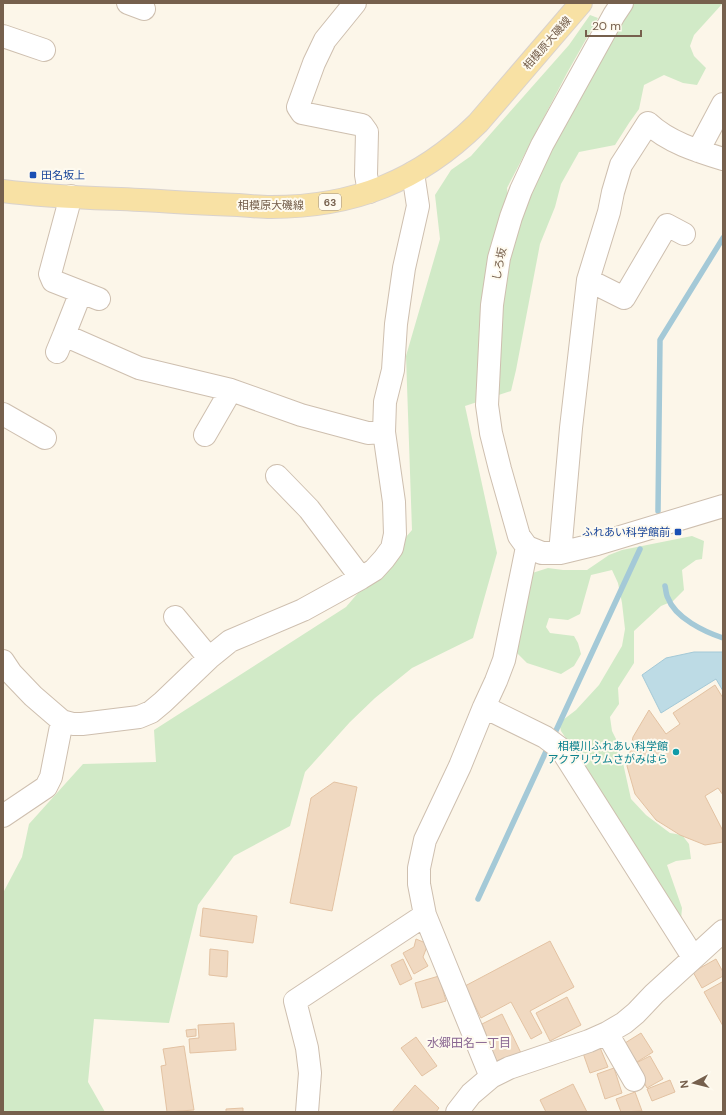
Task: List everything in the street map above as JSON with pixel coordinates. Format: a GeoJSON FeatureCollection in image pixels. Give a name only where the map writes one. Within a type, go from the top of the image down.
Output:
{"type":"FeatureCollection","features":[{"type":"Feature","properties":{"kind":"main road","name":"相模原大磯線"},"geometry":{"type":"LineString","coordinates":[[3,191],[270,207],[326,203],[386,187],[413,173],[444,153],[478,123],[581,3]]}},
{"type":"Feature","properties":{"kind":"street"},"geometry":{"type":"LineString","coordinates":[[355,3],[325,40],[314,63],[298,107],[302,114],[362,125],[367,132],[366,168],[369,192]]}},
{"type":"Feature","properties":{"kind":"street","name":"しろ坂"},"geometry":{"type":"LineString","coordinates":[[527,547],[519,536],[500,469],[487,405],[492,305],[499,258],[516,203],[542,145],[622,3]]}},
{"type":"Feature","properties":{"kind":"street"},"geometry":{"type":"LineString","coordinates":[[3,36],[44,50]]}},
{"type":"Feature","properties":{"kind":"street"},"geometry":{"type":"LineString","coordinates":[[698,151],[723,104]]}},
{"type":"Feature","properties":{"kind":"street"},"geometry":{"type":"LineString","coordinates":[[560,553],[571,428],[588,280],[609,212],[621,165],[648,123],[658,132],[698,151],[723,159]]}},
{"type":"Feature","properties":{"kind":"street"},"geometry":{"type":"LineString","coordinates":[[3,661],[11,673],[33,696],[62,722],[82,724],[145,715],[163,702],[209,658],[230,641],[303,610],[374,570],[384,559],[392,548],[395,534],[394,502],[384,432],[385,402],[393,370],[396,324],[404,268],[418,206],[413,173]]}},
{"type":"Feature","properties":{"kind":"street"},"geometry":{"type":"LineString","coordinates":[[71,196],[50,274],[53,281],[90,295],[61,344],[139,368],[231,390],[301,415],[368,433],[384,432]]}},
{"type":"Feature","properties":{"kind":"street"},"geometry":{"type":"LineString","coordinates":[[588,280],[630,300],[668,225]]}},
{"type":"Feature","properties":{"kind":"street"},"geometry":{"type":"LineString","coordinates":[[205,435],[231,390]]}},
{"type":"Feature","properties":{"kind":"street"},"geometry":{"type":"LineString","coordinates":[[3,414],[46,438]]}},
{"type":"Feature","properties":{"kind":"street"},"geometry":{"type":"LineString","coordinates":[[277,476],[309,509],[361,578]]}},
{"type":"Feature","properties":{"kind":"street"},"geometry":{"type":"LineString","coordinates":[[491,1078],[425,915],[419,879],[419,868],[425,840],[460,766],[504,660],[527,547],[542,552],[560,553],[597,544],[723,506]]}},
{"type":"Feature","properties":{"kind":"street"},"geometry":{"type":"LineString","coordinates":[[175,617],[209,658]]}},
{"type":"Feature","properties":{"kind":"street"},"geometry":{"type":"LineString","coordinates":[[484,707],[553,743],[694,957]]}},
{"type":"Feature","properties":{"kind":"street"},"geometry":{"type":"LineString","coordinates":[[3,816],[46,787],[51,777],[62,722]]}},
{"type":"Feature","properties":{"kind":"street"},"geometry":{"type":"LineString","coordinates":[[306,1112],[310,1073],[307,1048],[295,1000],[425,915]]}},
{"type":"Feature","properties":{"kind":"street"},"geometry":{"type":"LineString","coordinates":[[457,1112],[471,1094],[491,1078],[509,1068],[607,1033],[624,1023],[723,931]]}},
{"type":"Feature","properties":{"kind":"street"},"geometry":{"type":"LineString","coordinates":[[607,1033],[634,1080]]}},
{"type":"Feature","properties":{"kind":"green space"},"geometry":{"type":"Polygon","coordinates":[[[633,3],[723,3],[694,35],[690,46],[694,56],[706,68],[697,85],[683,83],[664,75],[644,85],[639,109],[615,145],[579,152],[561,184],[555,207],[540,244],[511,391],[465,406],[497,553],[473,638],[412,668],[375,698],[350,722],[305,772],[290,826],[234,856],[198,905],[169,1023],[94,1019],[88,1082],[105,1112],[3,1112],[3,893],[22,857],[29,824],[83,764],[156,762],[154,730],[346,607],[412,530],[406,356],[440,239],[435,195],[451,170],[471,156],[569,45],[590,15],[598,18],[567,73],[507,188],[508,198],[549,154],[633,3]]]}},
{"type":"Feature","properties":{"kind":"green space"},"geometry":{"type":"Polygon","coordinates":[[[692,536],[704,541],[702,559],[696,560],[682,570],[684,590],[673,601],[661,606],[634,631],[634,663],[618,688],[619,704],[610,717],[612,731],[619,745],[631,799],[646,815],[670,833],[682,835],[689,844],[691,859],[676,861],[667,865],[682,908],[681,919],[561,731],[559,723],[576,710],[599,685],[622,646],[625,629],[622,603],[618,583],[612,570],[591,575],[580,614],[568,620],[549,618],[546,627],[550,633],[574,636],[578,643],[581,654],[574,666],[561,674],[527,663],[515,651],[526,575],[548,568],[563,570],[587,570],[609,555],[622,550],[692,536]]]}},
{"type":"Feature","properties":{"kind":"water"},"geometry":{"type":"Polygon","coordinates":[[[694,652],[723,652],[723,691],[716,679],[661,713],[642,675],[666,658],[694,652]]]}},
{"type":"Feature","properties":{"kind":"building","name":"相模川ふれあい科学館 アクアリウムさがみはら"},"geometry":{"type":"Polygon","coordinates":[[[715,685],[723,698],[723,795],[718,788],[705,796],[723,831],[723,842],[705,845],[680,835],[656,820],[635,794],[627,766],[633,737],[649,710],[666,734],[680,724],[673,713],[715,685]]]}},
{"type":"Feature","properties":{"kind":"building"},"geometry":{"type":"Polygon","coordinates":[[[334,782],[357,787],[332,911],[290,903],[311,798],[334,782]]]}},
{"type":"Feature","properties":{"kind":"building"},"geometry":{"type":"Polygon","coordinates":[[[203,908],[257,916],[253,943],[200,936],[203,908]]]}},
{"type":"Feature","properties":{"kind":"building"},"geometry":{"type":"Polygon","coordinates":[[[416,939],[428,944],[423,957],[428,966],[414,974],[403,953],[414,947],[416,939]]]}},
{"type":"Feature","properties":{"kind":"building"},"geometry":{"type":"Polygon","coordinates":[[[550,941],[574,987],[530,1011],[542,1033],[531,1039],[511,1002],[481,1018],[465,986],[550,941]]]}},
{"type":"Feature","properties":{"kind":"building"},"geometry":{"type":"Polygon","coordinates":[[[210,949],[228,951],[227,977],[209,975],[210,949]]]}},
{"type":"Feature","properties":{"kind":"building"},"geometry":{"type":"Polygon","coordinates":[[[403,959],[412,979],[400,985],[391,965],[403,959]]]}},
{"type":"Feature","properties":{"kind":"building"},"geometry":{"type":"Polygon","coordinates":[[[716,959],[723,972],[723,976],[702,988],[693,972],[716,959]]]}},
{"type":"Feature","properties":{"kind":"building"},"geometry":{"type":"Polygon","coordinates":[[[439,976],[446,1001],[422,1008],[415,983],[439,976]]]}},
{"type":"Feature","properties":{"kind":"building"},"geometry":{"type":"Polygon","coordinates":[[[722,982],[723,984],[723,1026],[704,992],[722,982]]]}},
{"type":"Feature","properties":{"kind":"building"},"geometry":{"type":"Polygon","coordinates":[[[567,997],[581,1025],[550,1041],[536,1013],[567,997]]]}},
{"type":"Feature","properties":{"kind":"building"},"geometry":{"type":"Polygon","coordinates":[[[502,1014],[521,1053],[496,1061],[482,1024],[502,1014]]]}},
{"type":"Feature","properties":{"kind":"building"},"geometry":{"type":"Polygon","coordinates":[[[234,1023],[236,1050],[190,1053],[189,1039],[199,1038],[198,1025],[234,1023]]]}},
{"type":"Feature","properties":{"kind":"building"},"geometry":{"type":"Polygon","coordinates":[[[196,1029],[196,1036],[187,1037],[186,1030],[196,1029]]]}},
{"type":"Feature","properties":{"kind":"building"},"geometry":{"type":"Polygon","coordinates":[[[641,1033],[653,1052],[637,1062],[625,1043],[641,1033]]]}},
{"type":"Feature","properties":{"kind":"building"},"geometry":{"type":"Polygon","coordinates":[[[416,1037],[437,1066],[422,1076],[401,1048],[416,1037]]]}},
{"type":"Feature","properties":{"kind":"building"},"geometry":{"type":"Polygon","coordinates":[[[599,1045],[608,1067],[590,1073],[583,1053],[599,1045]]]}},
{"type":"Feature","properties":{"kind":"building"},"geometry":{"type":"Polygon","coordinates":[[[184,1046],[194,1110],[167,1112],[161,1066],[166,1065],[163,1049],[184,1046]]]}},
{"type":"Feature","properties":{"kind":"building"},"geometry":{"type":"Polygon","coordinates":[[[650,1056],[663,1079],[647,1088],[634,1064],[650,1056]]]}},
{"type":"Feature","properties":{"kind":"building"},"geometry":{"type":"Polygon","coordinates":[[[614,1068],[622,1093],[605,1099],[597,1074],[614,1068]]]}},
{"type":"Feature","properties":{"kind":"building"},"geometry":{"type":"Polygon","coordinates":[[[670,1080],[675,1092],[652,1101],[647,1089],[670,1080]]]}},
{"type":"Feature","properties":{"kind":"building"},"geometry":{"type":"Polygon","coordinates":[[[573,1084],[587,1112],[546,1112],[540,1100],[573,1084]]]}},
{"type":"Feature","properties":{"kind":"building"},"geometry":{"type":"Polygon","coordinates":[[[415,1085],[439,1108],[436,1112],[392,1112],[415,1085]]]}},
{"type":"Feature","properties":{"kind":"building"},"geometry":{"type":"Polygon","coordinates":[[[635,1092],[642,1111],[621,1112],[616,1099],[635,1092]]]}},
{"type":"Feature","properties":{"kind":"building"},"geometry":{"type":"Polygon","coordinates":[[[243,1108],[243,1112],[226,1112],[226,1109],[243,1108]]]}},
{"type":"Feature","properties":{"kind":"waterway"},"geometry":{"type":"LineString","coordinates":[[658,511],[660,340],[723,238]]}},
{"type":"Feature","properties":{"kind":"waterway"},"geometry":{"type":"LineString","coordinates":[[553,737],[640,549]]}},
{"type":"Feature","properties":{"kind":"waterway"},"geometry":{"type":"LineString","coordinates":[[665,586],[667,597],[677,612],[691,623],[723,638]]}},
{"type":"Feature","properties":{"kind":"waterway"},"geometry":{"type":"LineString","coordinates":[[478,899],[549,745]]}},
{"type":"Feature","properties":{"kind":"place","name":"田名坂上"},"geometry":{"type":"Point","coordinates":[33,175]}},
{"type":"Feature","properties":{"kind":"place","name":"ふれあい科学館前"},"geometry":{"type":"Point","coordinates":[678,532]}},
{"type":"Feature","properties":{"kind":"place","name":"相模川ふれあい科学館 アクアリウムさがみはら"},"geometry":{"type":"Point","coordinates":[676,752]}},
{"type":"Feature","properties":{"kind":"district","name":"水郷田名一丁目"},"geometry":{"type":"Point","coordinates":[469,1043]}}]}
